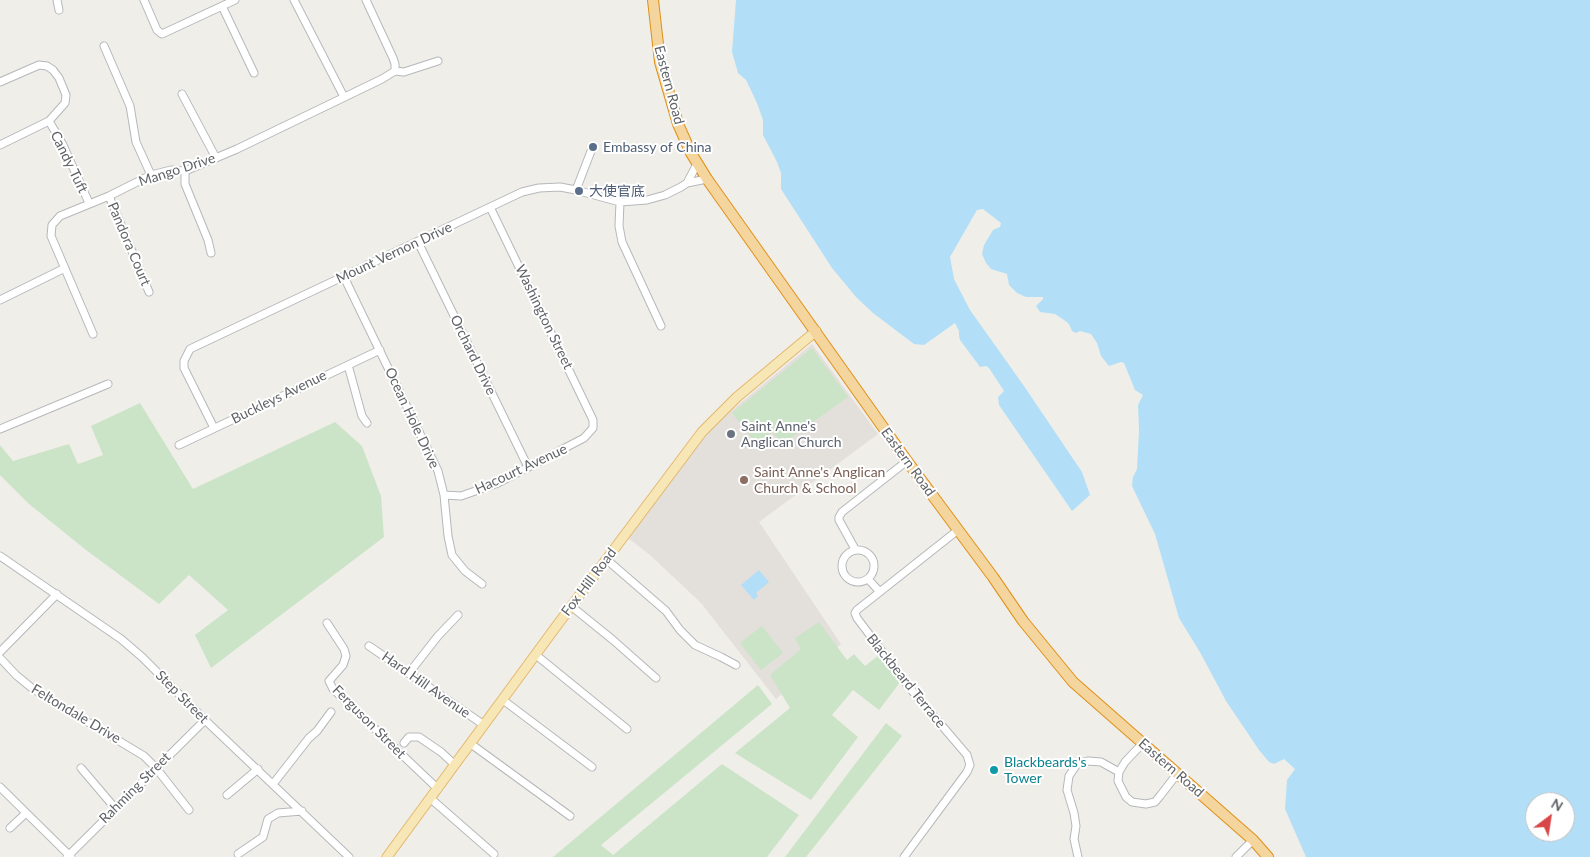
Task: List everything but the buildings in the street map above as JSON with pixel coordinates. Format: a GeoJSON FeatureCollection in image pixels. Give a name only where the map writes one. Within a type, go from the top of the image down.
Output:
{"type":"FeatureCollection","features":[{"type":"Feature","properties":{"kind":"highway","name":"Eastern Road"},"geometry":{"type":"LineString","coordinates":[[653,0],[660,62],[678,124],[697,164],[907,461],[1048,653],[1073,682],[1253,840],[1268,857]]}},
{"type":"Feature","properties":{"kind":"main road","name":"Fox Hill Road"},"geometry":{"type":"LineString","coordinates":[[387,857],[571,606],[702,432],[737,396],[816,331]]}},
{"type":"Feature","properties":{"kind":"street"},"geometry":{"type":"LineString","coordinates":[[57,0],[59,10]]}},
{"type":"Feature","properties":{"kind":"street"},"geometry":{"type":"LineString","coordinates":[[144,0],[157,30],[162,34],[235,0]]}},
{"type":"Feature","properties":{"kind":"street"},"geometry":{"type":"LineString","coordinates":[[294,0],[344,97]]}},
{"type":"Feature","properties":{"kind":"street"},"geometry":{"type":"LineString","coordinates":[[366,0],[394,58],[395,71]]}},
{"type":"Feature","properties":{"kind":"street"},"geometry":{"type":"LineString","coordinates":[[222,6],[254,73]]}},
{"type":"Feature","properties":{"kind":"street"},"geometry":{"type":"LineString","coordinates":[[104,46],[130,106],[136,142],[151,175]]}},
{"type":"Feature","properties":{"kind":"street","name":"Mango Drive"},"geometry":{"type":"LineString","coordinates":[[93,334],[51,236],[52,225],[60,216],[109,196],[151,175],[171,170],[185,171],[216,158],[382,79],[395,71],[404,72],[438,60]]}},
{"type":"Feature","properties":{"kind":"street"},"geometry":{"type":"LineString","coordinates":[[0,82],[39,65],[47,66],[59,78],[66,95],[65,103],[50,121],[0,145]]}},
{"type":"Feature","properties":{"kind":"street"},"geometry":{"type":"LineString","coordinates":[[182,94],[216,158]]}},
{"type":"Feature","properties":{"kind":"street","name":"Candy Tuft"},"geometry":{"type":"LineString","coordinates":[[50,121],[64,145],[89,203]]}},
{"type":"Feature","properties":{"kind":"street"},"geometry":{"type":"LineString","coordinates":[[576,190],[593,146]]}},
{"type":"Feature","properties":{"kind":"street"},"geometry":{"type":"LineString","coordinates":[[686,183],[697,164]]}},
{"type":"Feature","properties":{"kind":"street"},"geometry":{"type":"LineString","coordinates":[[185,171],[186,184],[208,240],[211,253]]}},
{"type":"Feature","properties":{"kind":"street"},"geometry":{"type":"LineString","coordinates":[[686,183],[707,179]]}},
{"type":"Feature","properties":{"kind":"street","name":"Mount Vernon Drive"},"geometry":{"type":"LineString","coordinates":[[214,428],[184,368],[184,360],[190,349],[522,192],[539,188],[560,187],[620,202],[647,200],[665,195],[686,183]]}},
{"type":"Feature","properties":{"kind":"street","name":"Pandora Court"},"geometry":{"type":"LineString","coordinates":[[109,196],[149,292]]}},
{"type":"Feature","properties":{"kind":"street"},"geometry":{"type":"LineString","coordinates":[[620,202],[619,226],[622,242],[661,326]]}},
{"type":"Feature","properties":{"kind":"street","name":"Washington Street"},"geometry":{"type":"LineString","coordinates":[[490,207],[593,420],[593,428]]}},
{"type":"Feature","properties":{"kind":"street","name":"Orchard Drive"},"geometry":{"type":"LineString","coordinates":[[418,242],[528,467]]}},
{"type":"Feature","properties":{"kind":"street"},"geometry":{"type":"LineString","coordinates":[[0,300],[65,268]]}},
{"type":"Feature","properties":{"kind":"street","name":"Ocean Hole Drive"},"geometry":{"type":"LineString","coordinates":[[344,277],[438,471],[444,495],[452,555],[465,571],[482,584]]}},
{"type":"Feature","properties":{"kind":"street","name":"Buckleys Avenue"},"geometry":{"type":"LineString","coordinates":[[179,445],[380,350]]}},
{"type":"Feature","properties":{"kind":"street"},"geometry":{"type":"LineString","coordinates":[[348,364],[362,416],[367,424]]}},
{"type":"Feature","properties":{"kind":"street"},"geometry":{"type":"LineString","coordinates":[[0,428],[108,384]]}},
{"type":"Feature","properties":{"kind":"street","name":"Hacourt Avenue"},"geometry":{"type":"LineString","coordinates":[[444,495],[461,496],[498,483],[584,438],[593,428]]}},
{"type":"Feature","properties":{"kind":"street"},"geometry":{"type":"LineString","coordinates":[[855,550],[839,517],[842,512],[907,461]]}},
{"type":"Feature","properties":{"kind":"street","name":"Blackbeard Terrace"},"geometry":{"type":"LineString","coordinates":[[904,857],[967,772],[970,765],[967,756],[903,679],[856,618],[855,613],[958,530]]}},
{"type":"Feature","properties":{"kind":"street"},"geometry":{"type":"LineString","coordinates":[[850,551],[866,551],[874,559],[874,570],[868,579],[858,582],[848,579],[844,575],[842,570],[843,559],[850,551]]}},
{"type":"Feature","properties":{"kind":"street","name":"Step Street"},"geometry":{"type":"LineString","coordinates":[[0,556],[128,645],[142,657],[205,720],[349,857]]}},
{"type":"Feature","properties":{"kind":"street"},"geometry":{"type":"LineString","coordinates":[[606,559],[666,612],[695,645],[736,665]]}},
{"type":"Feature","properties":{"kind":"street"},"geometry":{"type":"LineString","coordinates":[[868,579],[880,592]]}},
{"type":"Feature","properties":{"kind":"street"},"geometry":{"type":"LineString","coordinates":[[0,652],[56,594]]}},
{"type":"Feature","properties":{"kind":"street"},"geometry":{"type":"LineString","coordinates":[[571,606],[656,678]]}},
{"type":"Feature","properties":{"kind":"street"},"geometry":{"type":"LineString","coordinates":[[409,673],[438,636],[458,615]]}},
{"type":"Feature","properties":{"kind":"street","name":"Ferguson Street"},"geometry":{"type":"LineString","coordinates":[[328,622],[344,649],[346,656],[343,665],[329,681],[333,689],[438,788]]}},
{"type":"Feature","properties":{"kind":"street","name":"Hard Hill Avenue"},"geometry":{"type":"LineString","coordinates":[[369,646],[484,725]]}},
{"type":"Feature","properties":{"kind":"street"},"geometry":{"type":"LineString","coordinates":[[536,655],[627,729]]}},
{"type":"Feature","properties":{"kind":"street","name":"Feltondale Drive"},"geometry":{"type":"LineString","coordinates":[[0,658],[33,689],[144,756],[156,768],[189,810]]}},
{"type":"Feature","properties":{"kind":"street"},"geometry":{"type":"LineString","coordinates":[[503,700],[592,767]]}},
{"type":"Feature","properties":{"kind":"street"},"geometry":{"type":"LineString","coordinates":[[273,784],[331,712]]}},
{"type":"Feature","properties":{"kind":"street","name":"Rahming Street"},"geometry":{"type":"LineString","coordinates":[[69,856],[205,720]]}},
{"type":"Feature","properties":{"kind":"street"},"geometry":{"type":"LineString","coordinates":[[404,743],[409,737],[419,737],[456,765]]}},
{"type":"Feature","properties":{"kind":"street"},"geometry":{"type":"LineString","coordinates":[[471,744],[570,816]]}},
{"type":"Feature","properties":{"kind":"street"},"geometry":{"type":"LineString","coordinates":[[1142,744],[1125,762],[1119,772],[1118,781],[1126,797],[1132,802],[1146,804],[1155,802],[1177,774]]}},
{"type":"Feature","properties":{"kind":"street"},"geometry":{"type":"LineString","coordinates":[[1078,857],[1074,839],[1076,826],[1074,813],[1067,790],[1069,776],[1077,764],[1088,761],[1101,762],[1119,772]]}},
{"type":"Feature","properties":{"kind":"street"},"geometry":{"type":"LineString","coordinates":[[81,768],[115,808]]}},
{"type":"Feature","properties":{"kind":"street"},"geometry":{"type":"LineString","coordinates":[[228,794],[258,769]]}},
{"type":"Feature","properties":{"kind":"street"},"geometry":{"type":"LineString","coordinates":[[0,787],[69,856]]}},
{"type":"Feature","properties":{"kind":"street"},"geometry":{"type":"LineString","coordinates":[[430,798],[494,854]]}},
{"type":"Feature","properties":{"kind":"street"},"geometry":{"type":"LineString","coordinates":[[238,854],[263,836],[268,819],[278,813],[302,811]]}},
{"type":"Feature","properties":{"kind":"street"},"geometry":{"type":"LineString","coordinates":[[10,828],[26,813]]}},
{"type":"Feature","properties":{"kind":"street"},"geometry":{"type":"LineString","coordinates":[[1236,857],[1253,840]]}},
{"type":"Feature","properties":{"kind":"shaded area","name":"Saint Anne's Anglican Church & School"},"geometry":{"type":"Polygon","coordinates":[[[812,344],[878,434],[759,522],[841,644],[776,699],[701,603],[650,555],[627,537],[704,437],[726,415],[812,344]]]}},
{"type":"Feature","properties":{"kind":"green space"},"geometry":{"type":"Polygon","coordinates":[[[812,348],[848,397],[782,444],[773,432],[756,443],[732,413],[812,348]]]}},
{"type":"Feature","properties":{"kind":"green space"},"geometry":{"type":"Polygon","coordinates":[[[140,403],[193,489],[335,422],[362,446],[381,496],[384,537],[211,668],[195,635],[228,610],[189,575],[159,604],[86,550],[29,504],[0,475],[0,445],[13,461],[69,444],[78,464],[103,455],[91,426],[140,403]]]}},
{"type":"Feature","properties":{"kind":"green space"},"geometry":{"type":"Polygon","coordinates":[[[819,622],[847,660],[854,654],[865,666],[879,655],[901,681],[879,710],[853,690],[832,715],[858,737],[811,800],[735,753],[790,708],[770,675],[801,649],[795,638],[819,622]]]}},
{"type":"Feature","properties":{"kind":"green space"},"geometry":{"type":"Polygon","coordinates":[[[762,626],[783,653],[761,670],[740,643],[762,626]]]}},
{"type":"Feature","properties":{"kind":"green space"},"geometry":{"type":"Polygon","coordinates":[[[758,685],[772,704],[601,845],[613,855],[722,764],[799,815],[767,857],[553,857],[758,685]]]}},
{"type":"Feature","properties":{"kind":"green space"},"geometry":{"type":"Polygon","coordinates":[[[886,723],[902,736],[806,857],[785,857],[886,723]]]}},
{"type":"Feature","properties":{"kind":"water"},"geometry":{"type":"Polygon","coordinates":[[[736,0],[1590,0],[1590,857],[1306,857],[1285,809],[1287,780],[1295,769],[1284,759],[1274,764],[1269,762],[1259,750],[1226,701],[1179,618],[1155,534],[1132,486],[1133,477],[1137,469],[1138,405],[1143,395],[1135,390],[1124,363],[1121,362],[1109,366],[1101,356],[1097,343],[1091,334],[1080,331],[1076,333],[1072,331],[1069,324],[1055,314],[1040,312],[1036,306],[1043,297],[1026,297],[1017,293],[1009,285],[1007,274],[991,269],[982,254],[984,245],[993,230],[1000,227],[1001,223],[983,209],[977,210],[950,257],[954,279],[970,310],[1082,472],[1090,495],[1072,511],[999,405],[998,397],[1004,391],[989,368],[986,366],[980,367],[960,340],[959,331],[955,323],[924,345],[914,344],[873,313],[856,297],[832,268],[781,189],[781,173],[763,135],[763,120],[757,103],[746,80],[738,73],[732,52],[736,0]]]}},
{"type":"Feature","properties":{"kind":"water"},"geometry":{"type":"Polygon","coordinates":[[[759,570],[769,582],[756,593],[758,596],[754,600],[741,585],[759,570]]]}},
{"type":"Feature","properties":{"kind":"place","name":"Embassy of China"},"geometry":{"type":"Point","coordinates":[593,147]}},
{"type":"Feature","properties":{"kind":"place","name":"大使官底"},"geometry":{"type":"Point","coordinates":[579,191]}},
{"type":"Feature","properties":{"kind":"place","name":"Saint Anne's Anglican Church"},"geometry":{"type":"Point","coordinates":[731,434]}},
{"type":"Feature","properties":{"kind":"place","name":"Saint Anne's Anglican Church & School"},"geometry":{"type":"Point","coordinates":[744,480]}},
{"type":"Feature","properties":{"kind":"place","name":"Blackbeards's Tower"},"geometry":{"type":"Point","coordinates":[994,770]}}]}
